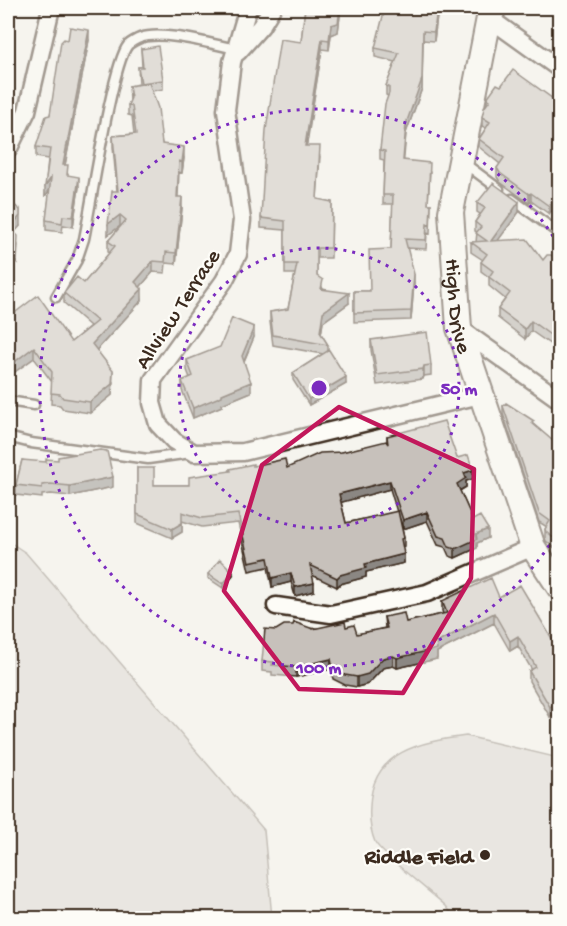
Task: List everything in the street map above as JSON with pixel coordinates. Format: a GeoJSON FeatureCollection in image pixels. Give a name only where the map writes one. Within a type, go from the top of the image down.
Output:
{"type":"FeatureCollection","features":[{"type":"Feature","properties":{"kind":"street"},"geometry":{"type":"LineString","coordinates":[[8,150],[27,111],[51,8]]}},
{"type":"Feature","properties":{"kind":"street","name":"Allview Terrace"},"geometry":{"type":"LineString","coordinates":[[194,453],[174,441],[158,424],[152,403],[153,380],[224,281],[238,254],[242,220],[226,110],[235,53],[248,8]]}},
{"type":"Feature","properties":{"kind":"street"},"geometry":{"type":"LineString","coordinates":[[235,53],[261,26],[272,8]]}},
{"type":"Feature","properties":{"kind":"street"},"geometry":{"type":"LineString","coordinates":[[492,13],[560,69]]}},
{"type":"Feature","properties":{"kind":"street","name":"High Drive"},"geometry":{"type":"LineString","coordinates":[[492,13],[451,212],[459,328],[533,546],[560,588]]}},
{"type":"Feature","properties":{"kind":"street"},"geometry":{"type":"LineString","coordinates":[[459,328],[560,400]]}},
{"type":"Feature","properties":{"kind":"street"},"geometry":{"type":"LineString","coordinates":[[194,453],[243,452],[480,395]]}},
{"type":"Feature","properties":{"kind":"street"},"geometry":{"type":"LineString","coordinates":[[276,606],[331,614],[427,593],[533,546]]}},
{"type":"Feature","properties":{"kind":"lane"},"geometry":{"type":"LineString","coordinates":[[56,297],[77,260],[84,239],[112,95],[121,60],[128,45],[140,38],[160,36],[235,53]]}},
{"type":"Feature","properties":{"kind":"lane"},"geometry":{"type":"LineString","coordinates":[[461,161],[560,234]]}},
{"type":"Feature","properties":{"kind":"lane"},"geometry":{"type":"LineString","coordinates":[[8,401],[34,405]]}},
{"type":"Feature","properties":{"kind":"lane"},"geometry":{"type":"LineString","coordinates":[[8,437],[31,443],[148,459],[194,453]]}},
{"type":"Feature","properties":{"kind":"highlighted area"},"geometry":{"type":"Polygon","coordinates":[[[339,407],[474,469],[471,578],[403,693],[299,689],[224,591],[262,465],[339,407]]]}},
{"type":"Feature","properties":{"kind":"shaded area"},"geometry":{"type":"Polygon","coordinates":[[[8,541],[26,553],[264,830],[272,918],[8,918],[8,541]]]}},
{"type":"Feature","properties":{"kind":"shaded area","name":"Riddle Field"},"geometry":{"type":"Polygon","coordinates":[[[466,736],[559,758],[559,918],[455,918],[446,906],[396,864],[375,842],[370,820],[373,787],[379,773],[389,761],[416,746],[466,736]]]}},
{"type":"Feature","properties":{"kind":"building"},"geometry":{"type":"Polygon","coordinates":[[[305,8],[340,8],[338,23],[331,25],[329,40],[322,39],[305,146],[320,146],[317,199],[332,202],[331,248],[317,248],[317,276],[323,280],[321,289],[349,293],[323,312],[320,332],[328,345],[273,335],[270,312],[288,309],[297,264],[285,264],[285,221],[261,218],[266,130],[280,39],[301,42],[305,8]]]}},
{"type":"Feature","properties":{"kind":"building"},"geometry":{"type":"Polygon","coordinates":[[[385,8],[437,8],[434,32],[423,31],[422,79],[406,124],[403,160],[430,163],[428,204],[431,204],[430,225],[427,224],[426,240],[405,239],[414,274],[411,311],[354,313],[354,291],[370,291],[369,250],[391,249],[393,195],[383,195],[385,151],[380,150],[385,104],[389,93],[389,87],[386,86],[399,53],[375,48],[385,8]]]}},
{"type":"Feature","properties":{"kind":"building"},"geometry":{"type":"Polygon","coordinates":[[[70,27],[89,30],[63,165],[68,165],[67,175],[79,177],[73,217],[63,216],[62,223],[46,220],[51,178],[45,186],[50,149],[36,147],[46,116],[50,115],[61,42],[64,39],[68,40],[70,27]]]}},
{"type":"Feature","properties":{"kind":"building"},"geometry":{"type":"Polygon","coordinates":[[[158,46],[163,80],[141,83],[138,67],[143,67],[141,49],[158,46]]]}},
{"type":"Feature","properties":{"kind":"building"},"geometry":{"type":"Polygon","coordinates":[[[513,70],[560,104],[560,208],[551,202],[549,206],[500,173],[497,168],[504,158],[479,139],[490,122],[482,117],[484,108],[490,100],[487,98],[497,84],[501,86],[513,70]]]}},
{"type":"Feature","properties":{"kind":"building"},"geometry":{"type":"Polygon","coordinates":[[[149,83],[158,108],[162,144],[184,147],[182,162],[179,161],[177,197],[182,197],[176,253],[166,252],[165,262],[153,261],[135,282],[142,289],[92,344],[113,371],[112,384],[90,402],[63,398],[60,394],[51,393],[52,372],[34,347],[8,366],[8,318],[38,295],[71,342],[97,321],[64,293],[77,277],[84,283],[115,246],[108,241],[126,220],[120,215],[108,224],[112,191],[118,191],[113,136],[136,134],[132,106],[128,105],[131,98],[129,86],[149,83]]]}},
{"type":"Feature","properties":{"kind":"building"},"geometry":{"type":"Polygon","coordinates":[[[493,183],[519,202],[491,241],[527,239],[543,260],[547,255],[551,255],[560,262],[560,342],[531,321],[525,329],[498,309],[510,293],[489,277],[493,271],[481,262],[487,254],[471,242],[487,241],[476,233],[481,227],[475,222],[485,208],[477,203],[493,183]]]}},
{"type":"Feature","properties":{"kind":"building"},"geometry":{"type":"Polygon","coordinates":[[[10,201],[20,210],[20,216],[10,228],[18,236],[17,254],[8,246],[8,203],[10,201]]]}},
{"type":"Feature","properties":{"kind":"building"},"geometry":{"type":"Polygon","coordinates":[[[232,318],[254,327],[242,356],[251,382],[193,408],[182,381],[193,376],[187,360],[220,347],[232,318]]]}},
{"type":"Feature","properties":{"kind":"building"},"geometry":{"type":"Polygon","coordinates":[[[427,332],[431,365],[424,366],[423,369],[377,375],[371,340],[427,332]]]}},
{"type":"Feature","properties":{"kind":"building"},"geometry":{"type":"Polygon","coordinates":[[[329,350],[346,377],[309,399],[293,373],[329,350]]]}},
{"type":"Feature","properties":{"kind":"building"},"geometry":{"type":"Polygon","coordinates":[[[506,403],[534,421],[532,423],[560,447],[560,543],[546,532],[545,529],[550,521],[539,513],[503,406],[506,403]]]}},
{"type":"Feature","properties":{"kind":"building"},"geometry":{"type":"Polygon","coordinates":[[[444,421],[457,458],[468,455],[473,470],[464,473],[466,478],[457,484],[473,520],[480,516],[488,529],[476,534],[477,539],[455,549],[449,547],[445,538],[438,536],[427,512],[403,520],[390,481],[339,494],[346,523],[398,511],[404,538],[401,539],[404,554],[365,564],[366,568],[340,575],[337,578],[310,565],[314,583],[295,587],[291,573],[272,578],[268,558],[249,562],[238,514],[202,518],[182,512],[182,523],[172,529],[137,514],[137,468],[154,468],[154,485],[189,485],[189,477],[231,471],[230,469],[285,459],[287,468],[320,453],[342,452],[386,441],[388,444],[387,436],[444,421]]]}},
{"type":"Feature","properties":{"kind":"building"},"geometry":{"type":"Polygon","coordinates":[[[100,450],[107,451],[113,477],[70,486],[51,484],[42,485],[42,488],[16,485],[22,460],[46,462],[46,459],[58,460],[58,457],[100,450]]]}},
{"type":"Feature","properties":{"kind":"building"},"geometry":{"type":"Polygon","coordinates":[[[220,559],[233,572],[223,584],[208,574],[220,559]]]}},
{"type":"Feature","properties":{"kind":"building"},"geometry":{"type":"Polygon","coordinates":[[[491,578],[499,597],[520,585],[560,652],[560,705],[558,702],[550,707],[529,671],[536,667],[518,636],[510,641],[494,613],[436,643],[437,649],[397,658],[393,656],[383,658],[368,674],[357,677],[345,675],[333,669],[331,659],[296,667],[272,665],[273,662],[262,661],[265,629],[276,630],[284,625],[293,625],[294,622],[313,629],[345,622],[346,627],[354,625],[357,634],[387,628],[384,617],[404,613],[406,622],[447,613],[442,601],[491,578]]]}},
{"type":"Feature","properties":{"kind":"place","name":"Riddle Field"},"geometry":{"type":"Point","coordinates":[485,855]}}]}
